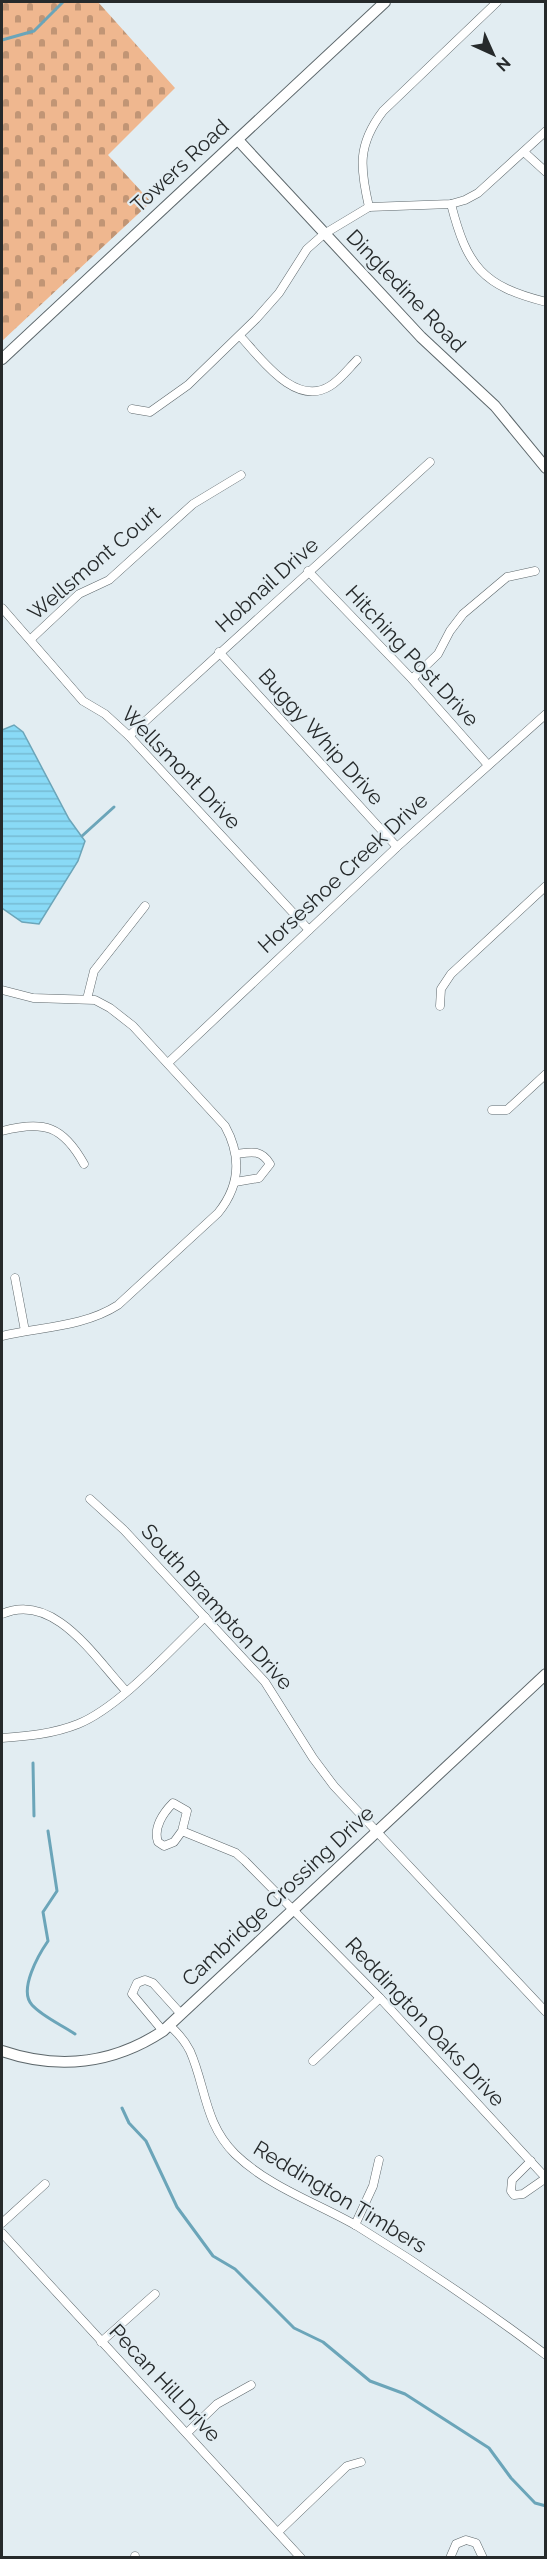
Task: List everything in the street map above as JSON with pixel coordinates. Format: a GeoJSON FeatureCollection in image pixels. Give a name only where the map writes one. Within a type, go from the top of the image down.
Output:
{"type":"FeatureCollection","features":[{"type":"Feature","properties":{"kind":"street","name":"Towers Road"},"geometry":{"type":"LineString","coordinates":[[2,359],[385,2]]}},
{"type":"Feature","properties":{"kind":"street"},"geometry":{"type":"LineString","coordinates":[[369,207],[360,171],[366,138],[374,123],[383,111],[497,2]]}},
{"type":"Feature","properties":{"kind":"street"},"geometry":{"type":"LineString","coordinates":[[132,409],[150,412],[188,385],[272,303],[307,249],[324,234],[369,207],[451,204],[478,193],[546,131]]}},
{"type":"Feature","properties":{"kind":"street","name":"Dingledine Road"},"geometry":{"type":"LineString","coordinates":[[238,140],[422,337],[495,406],[546,468]]}},
{"type":"Feature","properties":{"kind":"street"},"geometry":{"type":"LineString","coordinates":[[524,152],[546,172]]}},
{"type":"Feature","properties":{"kind":"street"},"geometry":{"type":"LineString","coordinates":[[451,204],[461,243],[476,266],[496,283],[517,294],[546,302]]}},
{"type":"Feature","properties":{"kind":"street"},"geometry":{"type":"LineString","coordinates":[[240,336],[283,380],[302,389],[315,390],[332,385],[357,360]]}},
{"type":"Feature","properties":{"kind":"street","name":"Hobnail Drive"},"geometry":{"type":"LineString","coordinates":[[129,736],[430,462]]}},
{"type":"Feature","properties":{"kind":"street","name":"Wellsmont Court"},"geometry":{"type":"LineString","coordinates":[[31,639],[79,594],[109,580],[194,504],[241,475]]}},
{"type":"Feature","properties":{"kind":"street"},"geometry":{"type":"LineString","coordinates":[[412,679],[438,654],[450,631],[463,614],[507,577],[535,571]]}},
{"type":"Feature","properties":{"kind":"street","name":"Hitching Post Drive"},"geometry":{"type":"LineString","coordinates":[[308,572],[412,679],[488,765]]}},
{"type":"Feature","properties":{"kind":"street","name":"Wellsmont Drive"},"geometry":{"type":"LineString","coordinates":[[2,608],[83,701],[105,714],[129,736],[309,930]]}},
{"type":"Feature","properties":{"kind":"street","name":"Buggy Whip Drive"},"geometry":{"type":"LineString","coordinates":[[219,652],[397,847]]}},
{"type":"Feature","properties":{"kind":"street","name":"Horseshoe Creek Drive"},"geometry":{"type":"LineString","coordinates":[[168,1063],[397,847],[546,714]]}},
{"type":"Feature","properties":{"kind":"street"},"geometry":{"type":"LineString","coordinates":[[440,1006],[441,989],[452,974],[546,886]]}},
{"type":"Feature","properties":{"kind":"street"},"geometry":{"type":"LineString","coordinates":[[87,999],[94,971],[145,906]]}},
{"type":"Feature","properties":{"kind":"street"},"geometry":{"type":"LineString","coordinates":[[2,990],[33,998],[87,999],[110,1008],[133,1026],[225,1126],[236,1154],[235,1182],[231,1195],[218,1213],[118,1305],[104,1314],[73,1323],[2,1336]]}},
{"type":"Feature","properties":{"kind":"street"},"geometry":{"type":"LineString","coordinates":[[492,1110],[507,1110],[546,1074]]}},
{"type":"Feature","properties":{"kind":"street"},"geometry":{"type":"LineString","coordinates":[[2,1131],[30,1126],[60,1132],[72,1142],[84,1164]]}},
{"type":"Feature","properties":{"kind":"street"},"geometry":{"type":"LineString","coordinates":[[235,1182],[259,1178],[270,1164],[262,1154],[255,1151],[236,1154]]}},
{"type":"Feature","properties":{"kind":"street"},"geometry":{"type":"LineString","coordinates":[[15,1278],[26,1331]]}},
{"type":"Feature","properties":{"kind":"street","name":"South Brampton Drive"},"geometry":{"type":"LineString","coordinates":[[90,1499],[124,1530],[265,1682],[320,1767],[546,2012]]}},
{"type":"Feature","properties":{"kind":"street"},"geometry":{"type":"LineString","coordinates":[[2,1614],[18,1608],[42,1612],[62,1622],[126,1691]]}},
{"type":"Feature","properties":{"kind":"street"},"geometry":{"type":"LineString","coordinates":[[2,1738],[31,1736],[80,1724],[103,1710],[126,1691],[205,1617]]}},
{"type":"Feature","properties":{"kind":"street","name":"Cambridge Crossing Drive"},"geometry":{"type":"LineString","coordinates":[[2,2051],[50,2063],[91,2062],[148,2041],[167,2028],[291,1908],[543,1680]]}},
{"type":"Feature","properties":{"kind":"street"},"geometry":{"type":"LineString","coordinates":[[173,1803],[187,1811],[182,1831],[174,1842],[164,1846],[158,1842],[155,1835],[160,1821],[173,1803]]}},
{"type":"Feature","properties":{"kind":"street","name":"Reddington Oaks Drive"},"geometry":{"type":"LineString","coordinates":[[182,1831],[236,1853],[380,1998],[531,2161],[546,2178],[523,2194],[514,2195],[510,2187],[512,2180],[531,2161]]}},
{"type":"Feature","properties":{"kind":"street","name":"Reddington Timbers"},"geometry":{"type":"LineString","coordinates":[[181,2013],[153,1983],[145,1980],[136,1983],[132,1994],[190,2052],[205,2105],[220,2136],[236,2154],[267,2177],[355,2225],[438,2277],[545,2352]]}},
{"type":"Feature","properties":{"kind":"street"},"geometry":{"type":"LineString","coordinates":[[313,2061],[380,1998]]}},
{"type":"Feature","properties":{"kind":"street"},"geometry":{"type":"LineString","coordinates":[[355,2225],[373,2186],[380,2160]]}},
{"type":"Feature","properties":{"kind":"street"},"geometry":{"type":"LineString","coordinates":[[2,2223],[45,2184]]}},
{"type":"Feature","properties":{"kind":"street","name":"Pecan Hill Drive"},"geometry":{"type":"LineString","coordinates":[[2,2233],[301,2558]]}},
{"type":"Feature","properties":{"kind":"street"},"geometry":{"type":"LineString","coordinates":[[101,2342],[155,2294]]}},
{"type":"Feature","properties":{"kind":"street"},"geometry":{"type":"LineString","coordinates":[[187,2433],[217,2404],[251,2385]]}},
{"type":"Feature","properties":{"kind":"street"},"geometry":{"type":"LineString","coordinates":[[278,2532],[347,2466],[361,2462]]}},
{"type":"Feature","properties":{"kind":"street"},"geometry":{"type":"LineString","coordinates":[[450,2558],[456,2544],[466,2540],[476,2543],[483,2558]]}},
{"type":"Feature","properties":{"kind":"green space"},"geometry":{"type":"Polygon","coordinates":[[[2,2],[98,2],[175,88],[108,155],[151,202],[2,341],[2,2]]]}},
{"type":"Feature","properties":{"kind":"water"},"geometry":{"type":"Polygon","coordinates":[[[14,725],[23,732],[69,819],[85,841],[78,861],[39,924],[22,922],[2,908],[2,730],[14,725]]]}},
{"type":"Feature","properties":{"kind":"waterway"},"geometry":{"type":"LineString","coordinates":[[2,40],[34,31],[63,2]]}},
{"type":"Feature","properties":{"kind":"waterway"},"geometry":{"type":"LineString","coordinates":[[82,836],[114,807]]}},
{"type":"Feature","properties":{"kind":"waterway"},"geometry":{"type":"LineString","coordinates":[[33,1763],[34,1816]]}},
{"type":"Feature","properties":{"kind":"waterway"},"geometry":{"type":"LineString","coordinates":[[48,1831],[57,1891],[43,1912],[48,1941],[31,1972],[27,1990],[28,1998],[32,2005],[42,2013],[75,2034]]}},
{"type":"Feature","properties":{"kind":"waterway"},"geometry":{"type":"LineString","coordinates":[[122,2108],[129,2123],[146,2141],[177,2207],[213,2256],[235,2269],[294,2328],[323,2342],[370,2381],[405,2394],[489,2448],[511,2478],[535,2503],[546,2506]]}}]}
